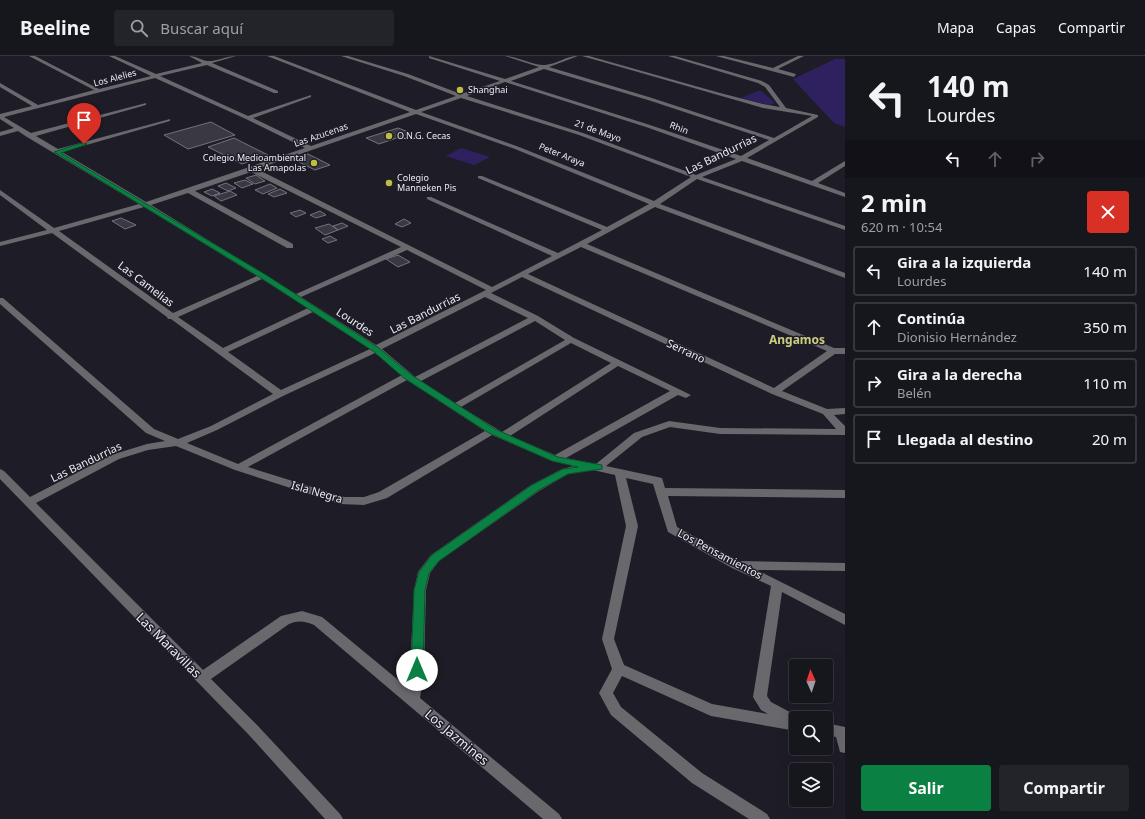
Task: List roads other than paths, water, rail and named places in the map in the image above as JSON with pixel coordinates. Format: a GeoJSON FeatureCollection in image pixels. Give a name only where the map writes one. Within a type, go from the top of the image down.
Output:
{"type":"FeatureCollection","features":[{"type":"Feature","properties":{"kind":"street"},"geometry":{"type":"LineString","coordinates":[[30,56],[99,91]]}},
{"type":"Feature","properties":{"kind":"street"},"geometry":{"type":"LineString","coordinates":[[111,56],[248,118],[309,148]]}},
{"type":"Feature","properties":{"kind":"street"},"geometry":{"type":"LineString","coordinates":[[190,56],[276,92]]}},
{"type":"Feature","properties":{"kind":"street","name":"Los Alelies"},"geometry":{"type":"LineString","coordinates":[[0,117],[234,56]]}},
{"type":"Feature","properties":{"kind":"street","name":"Peter Araya"},"geometry":{"type":"LineString","coordinates":[[269,56],[416,112],[517,148],[655,204],[845,276]]}},
{"type":"Feature","properties":{"kind":"street","name":"21 de Mayo"},"geometry":{"type":"LineString","coordinates":[[343,56],[406,75],[461,96],[581,134],[696,177],[845,228]]}},
{"type":"Feature","properties":{"kind":"street"},"geometry":{"type":"LineString","coordinates":[[507,56],[774,140]]}},
{"type":"Feature","properties":{"kind":"street","name":"Las Azucenas"},"geometry":{"type":"LineString","coordinates":[[0,244],[53,231],[189,191],[576,56]]}},
{"type":"Feature","properties":{"kind":"street"},"geometry":{"type":"LineString","coordinates":[[584,56],[755,104],[785,110]]}},
{"type":"Feature","properties":{"kind":"street"},"geometry":{"type":"LineString","coordinates":[[670,56],[760,82],[767,86],[785,110]]}},
{"type":"Feature","properties":{"kind":"street"},"geometry":{"type":"LineString","coordinates":[[718,56],[794,75]]}},
{"type":"Feature","properties":{"kind":"street"},"geometry":{"type":"LineString","coordinates":[[773,70],[802,56]]}},
{"type":"Feature","properties":{"kind":"street","name":"Rhin"},"geometry":{"type":"LineString","coordinates":[[431,57],[648,126],[845,195]]}},
{"type":"Feature","properties":{"kind":"street"},"geometry":{"type":"LineString","coordinates":[[0,85],[38,107]]}},
{"type":"Feature","properties":{"kind":"street"},"geometry":{"type":"LineString","coordinates":[[248,118],[309,96]]}},
{"type":"Feature","properties":{"kind":"street"},"geometry":{"type":"LineString","coordinates":[[29,136],[144,104]]}},
{"type":"Feature","properties":{"kind":"street","name":"Las Bandurrias"},"geometry":{"type":"LineString","coordinates":[[29,502],[115,457],[146,447],[180,442],[214,428],[280,394],[376,350],[522,275],[655,204],[696,177],[741,159],[816,116],[815,114],[785,110]]}},
{"type":"Feature","properties":{"kind":"street","name":"Lourdes"},"geometry":{"type":"LineString","coordinates":[[0,117],[17,129],[264,276],[376,350],[411,378],[502,437],[556,459],[599,467]]}},
{"type":"Feature","properties":{"kind":"street"},"geometry":{"type":"LineString","coordinates":[[56,152],[168,120]]}},
{"type":"Feature","properties":{"kind":"street"},"geometry":{"type":"LineString","coordinates":[[0,134],[17,129]]}},
{"type":"Feature","properties":{"kind":"street"},"geometry":{"type":"LineString","coordinates":[[812,184],[845,163]]}},
{"type":"Feature","properties":{"kind":"street"},"geometry":{"type":"LineString","coordinates":[[251,169],[489,292],[571,340],[682,393],[556,459]]}},
{"type":"Feature","properties":{"kind":"street"},"geometry":{"type":"LineString","coordinates":[[480,177],[607,229]]}},
{"type":"Feature","properties":{"kind":"street"},"geometry":{"type":"LineString","coordinates":[[189,191],[290,246]]}},
{"type":"Feature","properties":{"kind":"street","name":"Las Camelias"},"geometry":{"type":"LineString","coordinates":[[0,192],[171,317],[280,394]]}},
{"type":"Feature","properties":{"kind":"street"},"geometry":{"type":"LineString","coordinates":[[429,198],[558,256]]}},
{"type":"Feature","properties":{"kind":"street"},"geometry":{"type":"LineString","coordinates":[[581,244],[833,351],[845,351]]}},
{"type":"Feature","properties":{"kind":"street"},"geometry":{"type":"LineString","coordinates":[[294,296],[406,248]]}},
{"type":"Feature","properties":{"kind":"street","name":"Serrano"},"geometry":{"type":"LineString","coordinates":[[522,275],[775,392],[826,412],[845,432]]}},
{"type":"Feature","properties":{"kind":"street"},"geometry":{"type":"LineString","coordinates":[[171,317],[264,276]]}},
{"type":"Feature","properties":{"kind":"street"},"geometry":{"type":"LineString","coordinates":[[0,300],[150,430],[180,442]]}},
{"type":"Feature","properties":{"kind":"street"},"geometry":{"type":"LineString","coordinates":[[222,352],[313,309]]}},
{"type":"Feature","properties":{"kind":"street"},"geometry":{"type":"LineString","coordinates":[[239,468],[411,378],[535,318]]}},
{"type":"Feature","properties":{"kind":"street"},"geometry":{"type":"LineString","coordinates":[[454,407],[571,340]]}},
{"type":"Feature","properties":{"kind":"street"},"geometry":{"type":"LineString","coordinates":[[775,392],[833,351]]}},
{"type":"Feature","properties":{"kind":"street"},"geometry":{"type":"LineString","coordinates":[[502,437],[617,363]]}},
{"type":"Feature","properties":{"kind":"street"},"geometry":{"type":"LineString","coordinates":[[826,412],[845,411]]}},
{"type":"Feature","properties":{"kind":"street"},"geometry":{"type":"LineString","coordinates":[[413,700],[417,670],[420,590],[424,572],[436,558],[535,488],[566,471],[599,467],[638,435],[669,424],[720,431],[845,432]]}},
{"type":"Feature","properties":{"kind":"street","name":"Isla Negra"},"geometry":{"type":"LineString","coordinates":[[180,442],[239,468],[344,501],[364,501],[383,494],[492,431]]}},
{"type":"Feature","properties":{"kind":"street","name":"Los Pensamientos"},"geometry":{"type":"LineString","coordinates":[[599,467],[658,481],[672,529],[736,565],[777,584],[845,620]]}},
{"type":"Feature","properties":{"kind":"street"},"geometry":{"type":"LineString","coordinates":[[619,472],[632,526],[608,639],[620,669],[711,710],[789,724]]}},
{"type":"Feature","properties":{"kind":"street","name":"Las Maravillas"},"geometry":{"type":"LineString","coordinates":[[0,473],[202,678],[335,819]]}},
{"type":"Feature","properties":{"kind":"street"},"geometry":{"type":"LineString","coordinates":[[662,492],[845,494]]}},
{"type":"Feature","properties":{"kind":"street"},"geometry":{"type":"LineString","coordinates":[[736,565],[845,567]]}},
{"type":"Feature","properties":{"kind":"street"},"geometry":{"type":"LineString","coordinates":[[777,584],[760,697],[766,706],[789,718]]}},
{"type":"Feature","properties":{"kind":"street","name":"Los Jazmines"},"geometry":{"type":"LineString","coordinates":[[202,678],[285,620],[300,615],[318,621],[554,819]]}},
{"type":"Feature","properties":{"kind":"street"},"geometry":{"type":"LineString","coordinates":[[620,669],[606,693],[616,711],[697,778],[762,819]]}},
{"type":"Feature","properties":{"kind":"street"},"geometry":{"type":"LineString","coordinates":[[833,730],[844,732],[845,747]]}},
{"type":"Feature","properties":{"kind":"place","name":"Shanghai"},"geometry":{"type":"Point","coordinates":[460,90]}},
{"type":"Feature","properties":{"kind":"place","name":"O.N.G. Cecas"},"geometry":{"type":"Point","coordinates":[389,136]}},
{"type":"Feature","properties":{"kind":"place","name":"Colegio Medioambiental Las Amapolas"},"geometry":{"type":"Point","coordinates":[314,163]}},
{"type":"Feature","properties":{"kind":"place","name":"Colegio Manneken Pis"},"geometry":{"type":"Point","coordinates":[389,183]}},
{"type":"Feature","properties":{"kind":"district","name":"Angamos"},"geometry":{"type":"Point","coordinates":[797,340]}}]}
